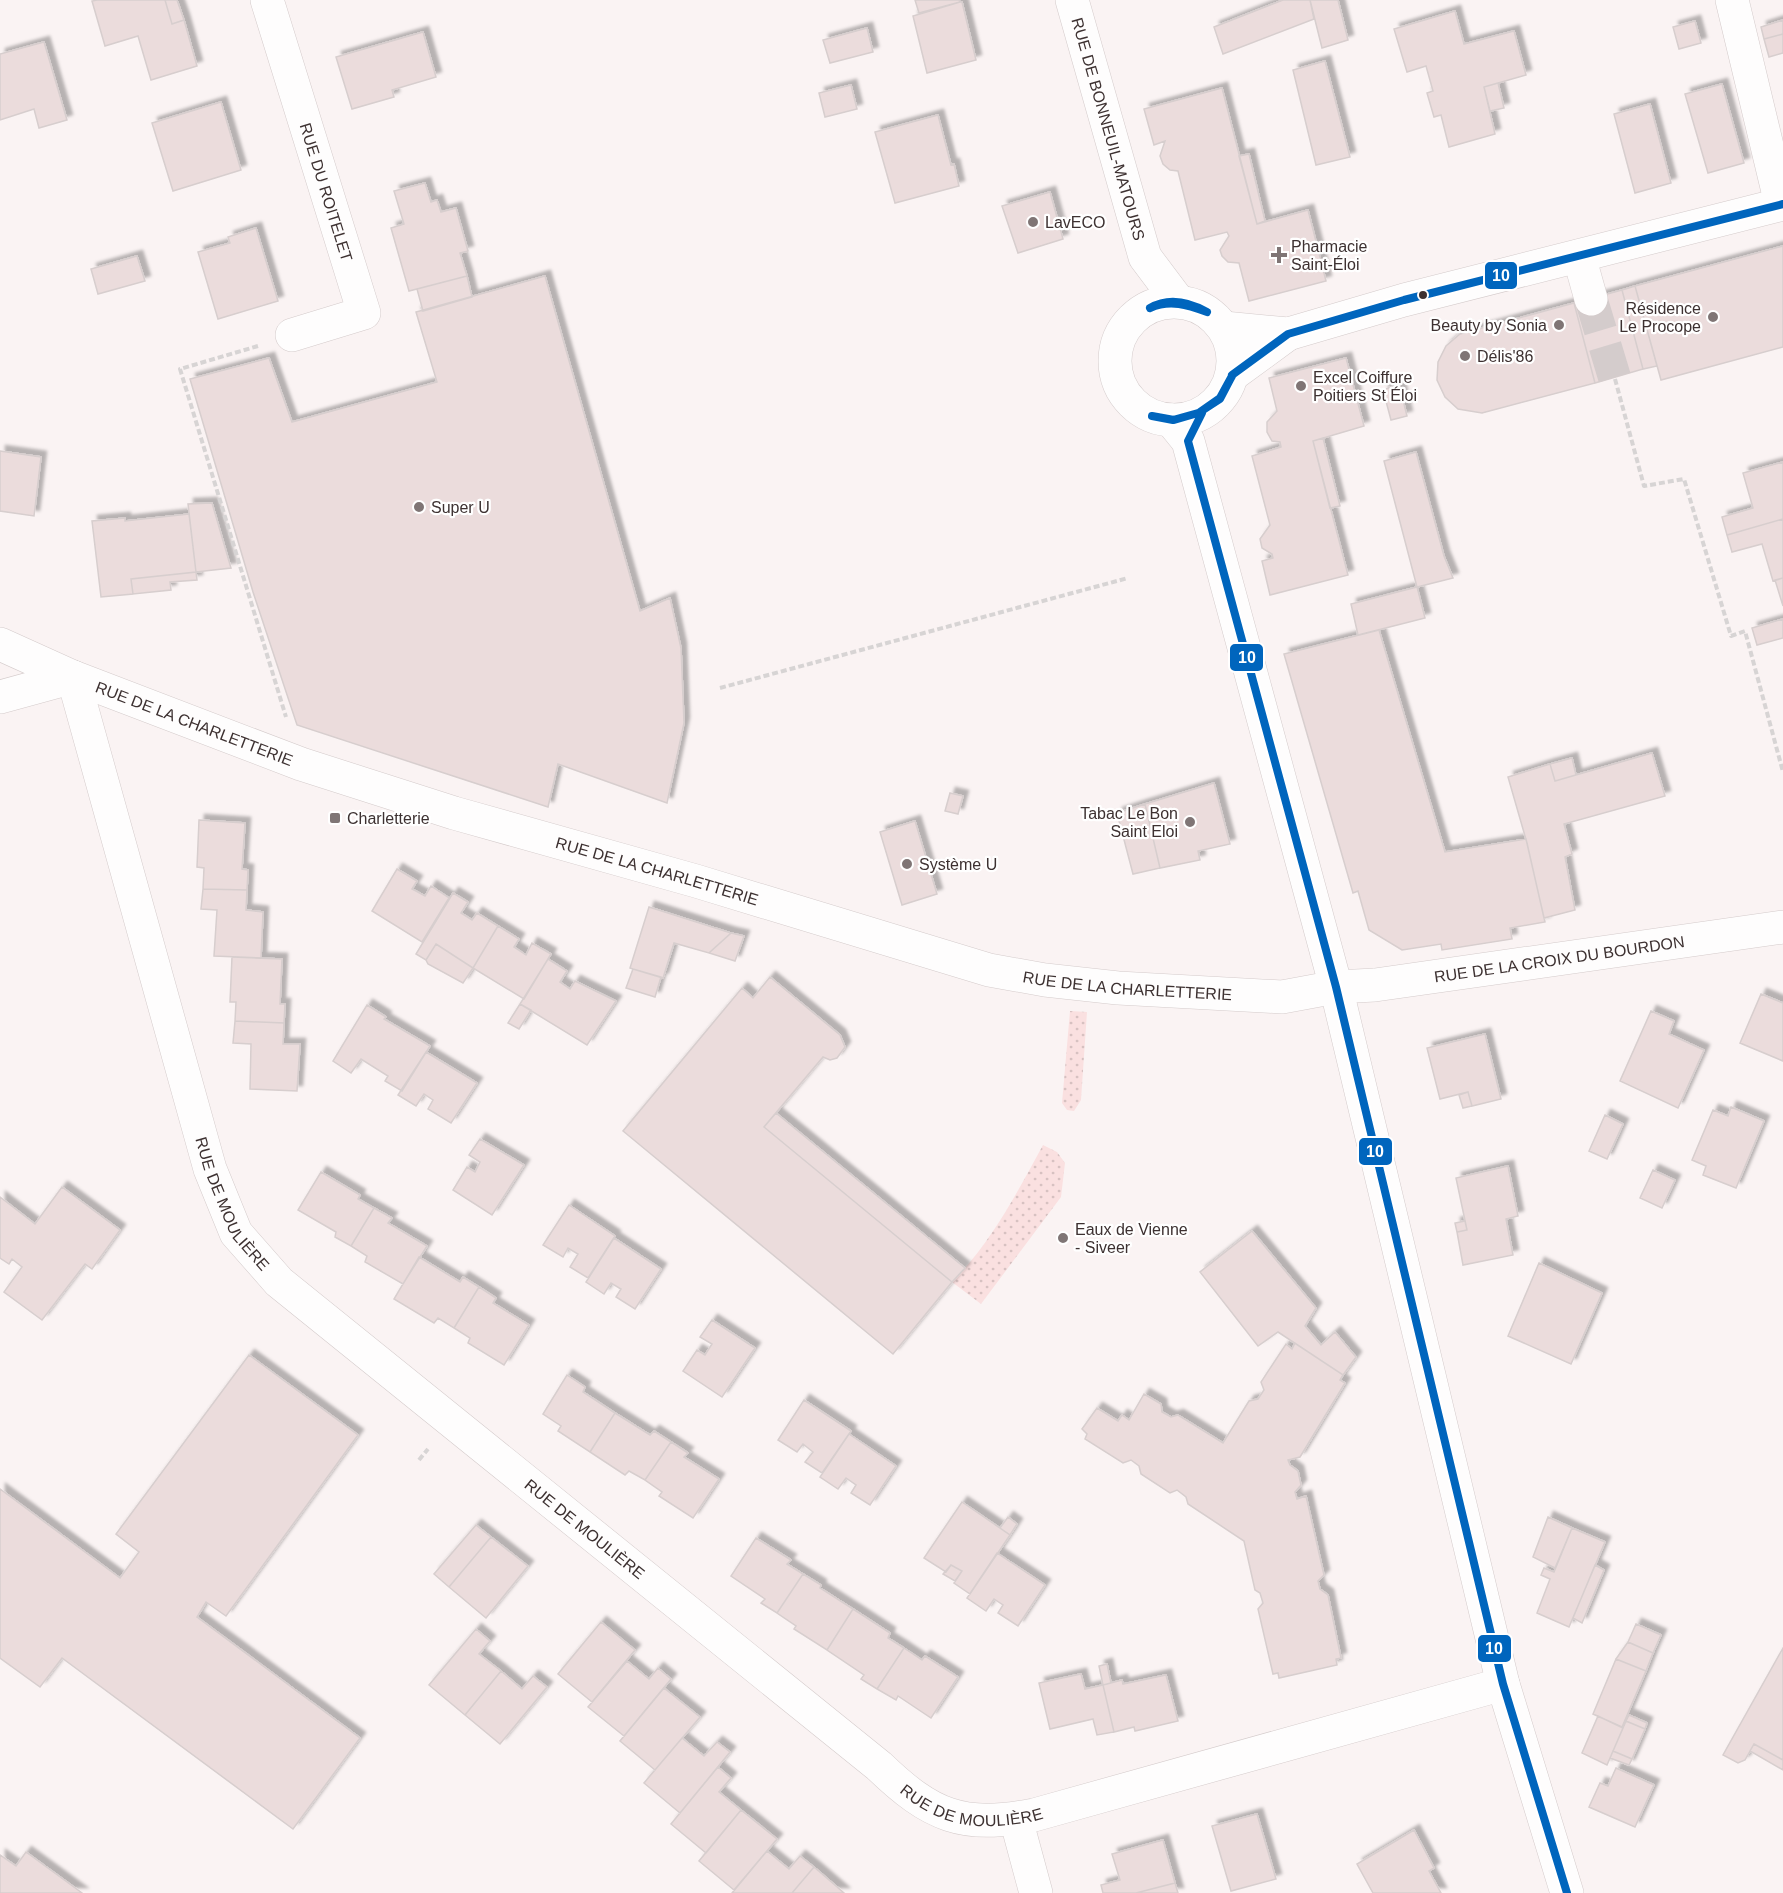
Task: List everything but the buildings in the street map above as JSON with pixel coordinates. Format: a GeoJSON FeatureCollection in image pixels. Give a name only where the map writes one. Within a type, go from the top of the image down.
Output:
{"type":"FeatureCollection","features":[{"type":"Feature","properties":{"kind":"street","name":"RUE DU ROITELET"},"geometry":{"type":"LineString","coordinates":[[267,0],[364,313],[292,335]]}},
{"type":"Feature","properties":{"kind":"street","name":"RUE DE BONNEUIL-MATOURS"},"geometry":{"type":"LineString","coordinates":[[1072,0],[1144,257],[1178,301]]}},
{"type":"Feature","properties":{"kind":"street"},"geometry":{"type":"LineString","coordinates":[[1232,375],[1288,334],[1404,300],[1782,204],[1732,0]]}},
{"type":"Feature","properties":{"kind":"street"},"geometry":{"type":"LineString","coordinates":[[1579,256],[1591,298]]}},
{"type":"Feature","properties":{"kind":"street","name":"RUE DE BONNEUIL-MATOURS"},"geometry":{"type":"LineString","coordinates":[[1127,323],[1144,257]]}},
{"type":"Feature","properties":{"kind":"street"},"geometry":{"type":"LineString","coordinates":[[1178,301],[1196,305],[1212,314],[1224,328],[1231,343],[1232,375],[1226,390],[1216,403],[1187,425],[1156,418],[1143,411],[1122,390],[1116,378],[1115,350],[1127,323],[1141,310],[1159,303],[1178,301]]}},
{"type":"Feature","properties":{"kind":"street"},"geometry":{"type":"LineString","coordinates":[[1224,328],[1288,334]]}},
{"type":"Feature","properties":{"kind":"street"},"geometry":{"type":"LineString","coordinates":[[1187,425],[1336,987],[1503,1684],[1567,1893]]}},
{"type":"Feature","properties":{"kind":"street","name":"RUE DE LA CHARLETTERIE"},"geometry":{"type":"LineString","coordinates":[[0,644],[73,676],[301,764],[454,813],[696,881],[989,970],[1045,980],[1118,988],[1282,997],[1336,987]]}},
{"type":"Feature","properties":{"kind":"street"},"geometry":{"type":"LineString","coordinates":[[0,697],[73,676]]}},
{"type":"Feature","properties":{"kind":"street","name":"RUE DE MOULIÈRE"},"geometry":{"type":"LineString","coordinates":[[73,676],[210,1169],[236,1233],[279,1282],[879,1766],[909,1795],[956,1816],[986,1822],[1016,1819],[1082,1804],[1503,1684]]}},
{"type":"Feature","properties":{"kind":"street","name":"RUE DE LA CROIX DU BOURDON"},"geometry":{"type":"LineString","coordinates":[[1336,987],[1387,984],[1783,927]]}},
{"type":"Feature","properties":{"kind":"street"},"geometry":{"type":"LineString","coordinates":[[1016,1819],[1036,1893]]}},
{"type":"Feature","properties":{"kind":"path"},"geometry":{"type":"LineString","coordinates":[[292,335],[180,369],[301,764]]}},
{"type":"Feature","properties":{"kind":"path"},"geometry":{"type":"LineString","coordinates":[[1615,379],[1644,486],[1684,479],[1731,636],[1745,631],[1783,772]]}},
{"type":"Feature","properties":{"kind":"path"},"geometry":{"type":"LineString","coordinates":[[720,688],[1128,578]]}},
{"type":"Feature","properties":{"kind":"shaded area"},"geometry":{"type":"Polygon","coordinates":[[[1070,1011],[1087,1012],[1081,1100],[1074,1111],[1067,1110],[1062,1103],[1070,1011]]]}},
{"type":"Feature","properties":{"kind":"shaded area"},"geometry":{"type":"Polygon","coordinates":[[[1043,1145],[1057,1152],[1065,1163],[1061,1197],[981,1304],[952,1282],[991,1234],[1043,1145]]]}},
{"type":"Feature","properties":{"kind":"tunnel"},"geometry":{"type":"LineString","coordinates":[[1591,299],[1615,379]]}},
{"type":"Feature","properties":{"kind":"transit line","name":"10"},"geometry":{"type":"LineString","coordinates":[[1232,375],[1288,334],[1404,300],[1783,204]]}},
{"type":"Feature","properties":{"kind":"transit line","name":"10"},"geometry":{"type":"LineString","coordinates":[[1150,308],[1164,303],[1179,302],[1207,312]]}},
{"type":"Feature","properties":{"kind":"transit line","name":"10"},"geometry":{"type":"LineString","coordinates":[[1150,308],[1172,303],[1207,312]]}},
{"type":"Feature","properties":{"kind":"transit line","name":"10"},"geometry":{"type":"LineString","coordinates":[[1200,412],[1220,398],[1232,376]]}},
{"type":"Feature","properties":{"kind":"transit line","name":"10"},"geometry":{"type":"LineString","coordinates":[[1200,412],[1220,399],[1232,376]]}},
{"type":"Feature","properties":{"kind":"transit line","name":"10"},"geometry":{"type":"LineString","coordinates":[[1152,416],[1173,420],[1198,413]]}},
{"type":"Feature","properties":{"kind":"transit line","name":"10"},"geometry":{"type":"LineString","coordinates":[[1152,416],[1174,420],[1198,413]]}},
{"type":"Feature","properties":{"kind":"transit line","name":"10"},"geometry":{"type":"LineString","coordinates":[[1202,413],[1188,441],[1336,987],[1503,1684],[1567,1893]]}},
{"type":"Feature","properties":{"kind":"place","name":"LavECO"},"geometry":{"type":"Point","coordinates":[1033,222]}},
{"type":"Feature","properties":{"kind":"place","name":"Pharmacie Saint-Éloi"},"geometry":{"type":"Point","coordinates":[1279,255]}},
{"type":"Feature","properties":{"kind":"place","name":"Résidence Le Procope"},"geometry":{"type":"Point","coordinates":[1713,317]}},
{"type":"Feature","properties":{"kind":"place","name":"Beauty by Sonia"},"geometry":{"type":"Point","coordinates":[1559,325]}},
{"type":"Feature","properties":{"kind":"place","name":"Délis'86"},"geometry":{"type":"Point","coordinates":[1465,356]}},
{"type":"Feature","properties":{"kind":"place","name":"Excel Coiffure Poitiers St Éloi"},"geometry":{"type":"Point","coordinates":[1301,386]}},
{"type":"Feature","properties":{"kind":"place","name":"Super U"},"geometry":{"type":"Point","coordinates":[419,507]}},
{"type":"Feature","properties":{"kind":"place","name":"Charletterie"},"geometry":{"type":"Point","coordinates":[335,818]}},
{"type":"Feature","properties":{"kind":"place","name":"Tabac Le Bon Saint Eloi"},"geometry":{"type":"Point","coordinates":[1190,822]}},
{"type":"Feature","properties":{"kind":"place","name":"Système U"},"geometry":{"type":"Point","coordinates":[907,864]}},
{"type":"Feature","properties":{"kind":"place","name":"Eaux de Vienne - Siveer"},"geometry":{"type":"Point","coordinates":[1063,1238]}}]}
